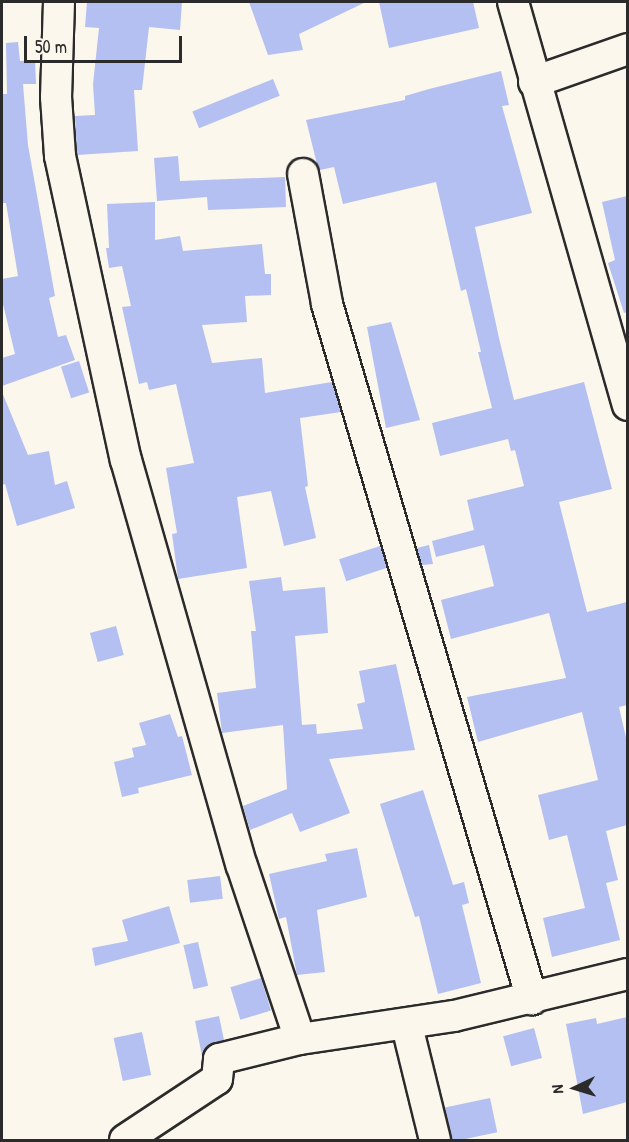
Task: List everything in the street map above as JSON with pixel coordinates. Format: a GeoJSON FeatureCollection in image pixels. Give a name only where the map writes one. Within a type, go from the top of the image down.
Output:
{"type":"FeatureCollection","features":[{"type":"Feature","properties":{"kind":"street"},"geometry":{"type":"LineString","coordinates":[[59,2],[56,97],[60,156],[126,460],[242,866],[300,1039]]}},
{"type":"Feature","properties":{"kind":"street"},"geometry":{"type":"LineString","coordinates":[[513,2],[627,405]]}},
{"type":"Feature","properties":{"kind":"street"},"geometry":{"type":"LineString","coordinates":[[534,82],[627,50]]}},
{"type":"Feature","properties":{"kind":"street"},"geometry":{"type":"LineString","coordinates":[[303,174],[327,304],[532,999]]}},
{"type":"Feature","properties":{"kind":"street"},"geometry":{"type":"LineString","coordinates":[[125,1140],[217,1079],[219,1059],[300,1039],[406,1026],[532,999],[627,974]]}},
{"type":"Feature","properties":{"kind":"street"},"geometry":{"type":"LineString","coordinates":[[406,1026],[435,1140]]}},
{"type":"Feature","properties":{"kind":"building"},"geometry":{"type":"Polygon","coordinates":[[[87,2],[182,2],[180,30],[149,27],[142,90],[134,90],[138,151],[77,155],[75,116],[95,115],[93,84],[99,28],[85,27],[87,2]]]}},
{"type":"Feature","properties":{"kind":"building"},"geometry":{"type":"Polygon","coordinates":[[[249,2],[366,2],[299,34],[303,50],[268,55],[249,2]]]}},
{"type":"Feature","properties":{"kind":"building"},"geometry":{"type":"Polygon","coordinates":[[[379,2],[473,2],[479,28],[389,48],[379,2]]]}},
{"type":"Feature","properties":{"kind":"building"},"geometry":{"type":"Polygon","coordinates":[[[18,42],[20,61],[35,60],[36,84],[23,84],[28,145],[55,296],[49,298],[58,337],[66,335],[75,360],[2,386],[2,358],[15,354],[2,300],[2,279],[18,276],[6,203],[2,203],[2,94],[7,94],[6,43],[18,42]]]}},
{"type":"Feature","properties":{"kind":"building"},"geometry":{"type":"Polygon","coordinates":[[[501,71],[509,105],[502,106],[532,213],[475,227],[499,338],[514,400],[584,382],[612,489],[559,502],[587,612],[627,602],[627,705],[619,707],[627,742],[627,825],[606,831],[618,880],[606,883],[620,940],[552,957],[543,918],[585,908],[567,835],[549,840],[538,795],[598,780],[582,712],[478,742],[467,697],[566,678],[549,613],[451,639],[441,600],[494,586],[484,545],[436,557],[432,541],[474,530],[467,500],[524,486],[515,450],[511,451],[508,439],[440,456],[432,423],[492,408],[466,289],[461,291],[436,182],[343,204],[334,167],[320,170],[317,164],[306,120],[405,100],[405,96],[501,71]]]}},
{"type":"Feature","properties":{"kind":"building"},"geometry":{"type":"Polygon","coordinates":[[[273,79],[280,96],[199,128],[192,112],[273,79]]]}},
{"type":"Feature","properties":{"kind":"building"},"geometry":{"type":"Polygon","coordinates":[[[178,156],[180,181],[285,177],[286,207],[208,210],[207,197],[157,201],[154,158],[178,156]]]}},
{"type":"Feature","properties":{"kind":"building"},"geometry":{"type":"Polygon","coordinates":[[[627,196],[627,312],[624,313],[608,263],[615,260],[602,202],[627,196]]]}},
{"type":"Feature","properties":{"kind":"building"},"geometry":{"type":"Polygon","coordinates":[[[155,202],[155,240],[180,236],[183,251],[262,244],[265,274],[271,274],[271,295],[245,296],[247,322],[202,325],[212,363],[262,358],[265,393],[332,382],[341,412],[300,418],[308,486],[305,487],[316,538],[284,546],[271,491],[237,497],[247,568],[178,579],[172,534],[177,533],[166,468],[194,463],[176,384],[149,390],[147,382],[139,384],[122,307],[131,306],[122,266],[109,268],[106,248],[109,248],[107,204],[155,202]]]}},
{"type":"Feature","properties":{"kind":"building"},"geometry":{"type":"Polygon","coordinates":[[[391,322],[420,420],[386,428],[367,327],[391,322]]]}},
{"type":"Feature","properties":{"kind":"building"},"geometry":{"type":"Polygon","coordinates":[[[79,361],[89,392],[71,398],[61,367],[79,361]]]}},
{"type":"Feature","properties":{"kind":"building"},"geometry":{"type":"Polygon","coordinates":[[[2,392],[28,455],[49,451],[55,485],[67,481],[75,508],[17,526],[5,484],[2,485],[2,392]]]}},
{"type":"Feature","properties":{"kind":"building"},"geometry":{"type":"Polygon","coordinates":[[[429,545],[433,564],[422,565],[417,548],[429,545]]]}},
{"type":"Feature","properties":{"kind":"building"},"geometry":{"type":"Polygon","coordinates":[[[380,546],[387,568],[346,581],[339,559],[380,546]]]}},
{"type":"Feature","properties":{"kind":"building"},"geometry":{"type":"Polygon","coordinates":[[[281,577],[283,591],[325,587],[328,633],[295,636],[302,725],[316,724],[317,734],[363,729],[357,704],[365,702],[359,671],[396,664],[415,750],[329,759],[350,813],[300,832],[292,813],[250,830],[243,806],[287,789],[283,725],[222,733],[217,693],[256,688],[251,631],[256,631],[249,581],[281,577]]]}},
{"type":"Feature","properties":{"kind":"building"},"geometry":{"type":"Polygon","coordinates":[[[116,626],[124,655],[98,662],[90,633],[116,626]]]}},
{"type":"Feature","properties":{"kind":"building"},"geometry":{"type":"Polygon","coordinates":[[[170,714],[178,737],[182,736],[192,775],[138,788],[139,793],[122,797],[114,762],[134,757],[132,748],[146,745],[139,723],[170,714]]]}},
{"type":"Feature","properties":{"kind":"building"},"geometry":{"type":"Polygon","coordinates":[[[423,790],[453,885],[464,882],[469,903],[462,905],[481,983],[438,994],[419,916],[415,917],[380,804],[423,790]]]}},
{"type":"Feature","properties":{"kind":"building"},"geometry":{"type":"Polygon","coordinates":[[[357,848],[367,897],[317,910],[325,972],[297,975],[286,917],[279,919],[269,874],[327,861],[325,854],[357,848]]]}},
{"type":"Feature","properties":{"kind":"building"},"geometry":{"type":"Polygon","coordinates":[[[220,876],[223,899],[190,903],[187,880],[220,876]]]}},
{"type":"Feature","properties":{"kind":"building"},"geometry":{"type":"Polygon","coordinates":[[[169,906],[180,943],[95,966],[92,948],[128,941],[122,920],[169,906]]]}},
{"type":"Feature","properties":{"kind":"building"},"geometry":{"type":"Polygon","coordinates":[[[198,942],[208,986],[194,989],[183,945],[198,942]]]}},
{"type":"Feature","properties":{"kind":"building"},"geometry":{"type":"Polygon","coordinates":[[[261,978],[271,1011],[240,1020],[230,987],[261,978]]]}},
{"type":"Feature","properties":{"kind":"building"},"geometry":{"type":"Polygon","coordinates":[[[219,1016],[224,1040],[206,1047],[202,1056],[195,1021],[219,1016]]]}},
{"type":"Feature","properties":{"kind":"building"},"geometry":{"type":"Polygon","coordinates":[[[627,1017],[627,1102],[583,1114],[566,1024],[596,1018],[597,1024],[627,1017]]]}},
{"type":"Feature","properties":{"kind":"building"},"geometry":{"type":"Polygon","coordinates":[[[534,1028],[542,1058],[511,1066],[503,1036],[534,1028]]]}},
{"type":"Feature","properties":{"kind":"building"},"geometry":{"type":"Polygon","coordinates":[[[142,1032],[151,1075],[123,1081],[114,1038],[142,1032]]]}},
{"type":"Feature","properties":{"kind":"building"},"geometry":{"type":"Polygon","coordinates":[[[490,1098],[497,1132],[452,1140],[445,1108],[490,1098]]]}}]}
